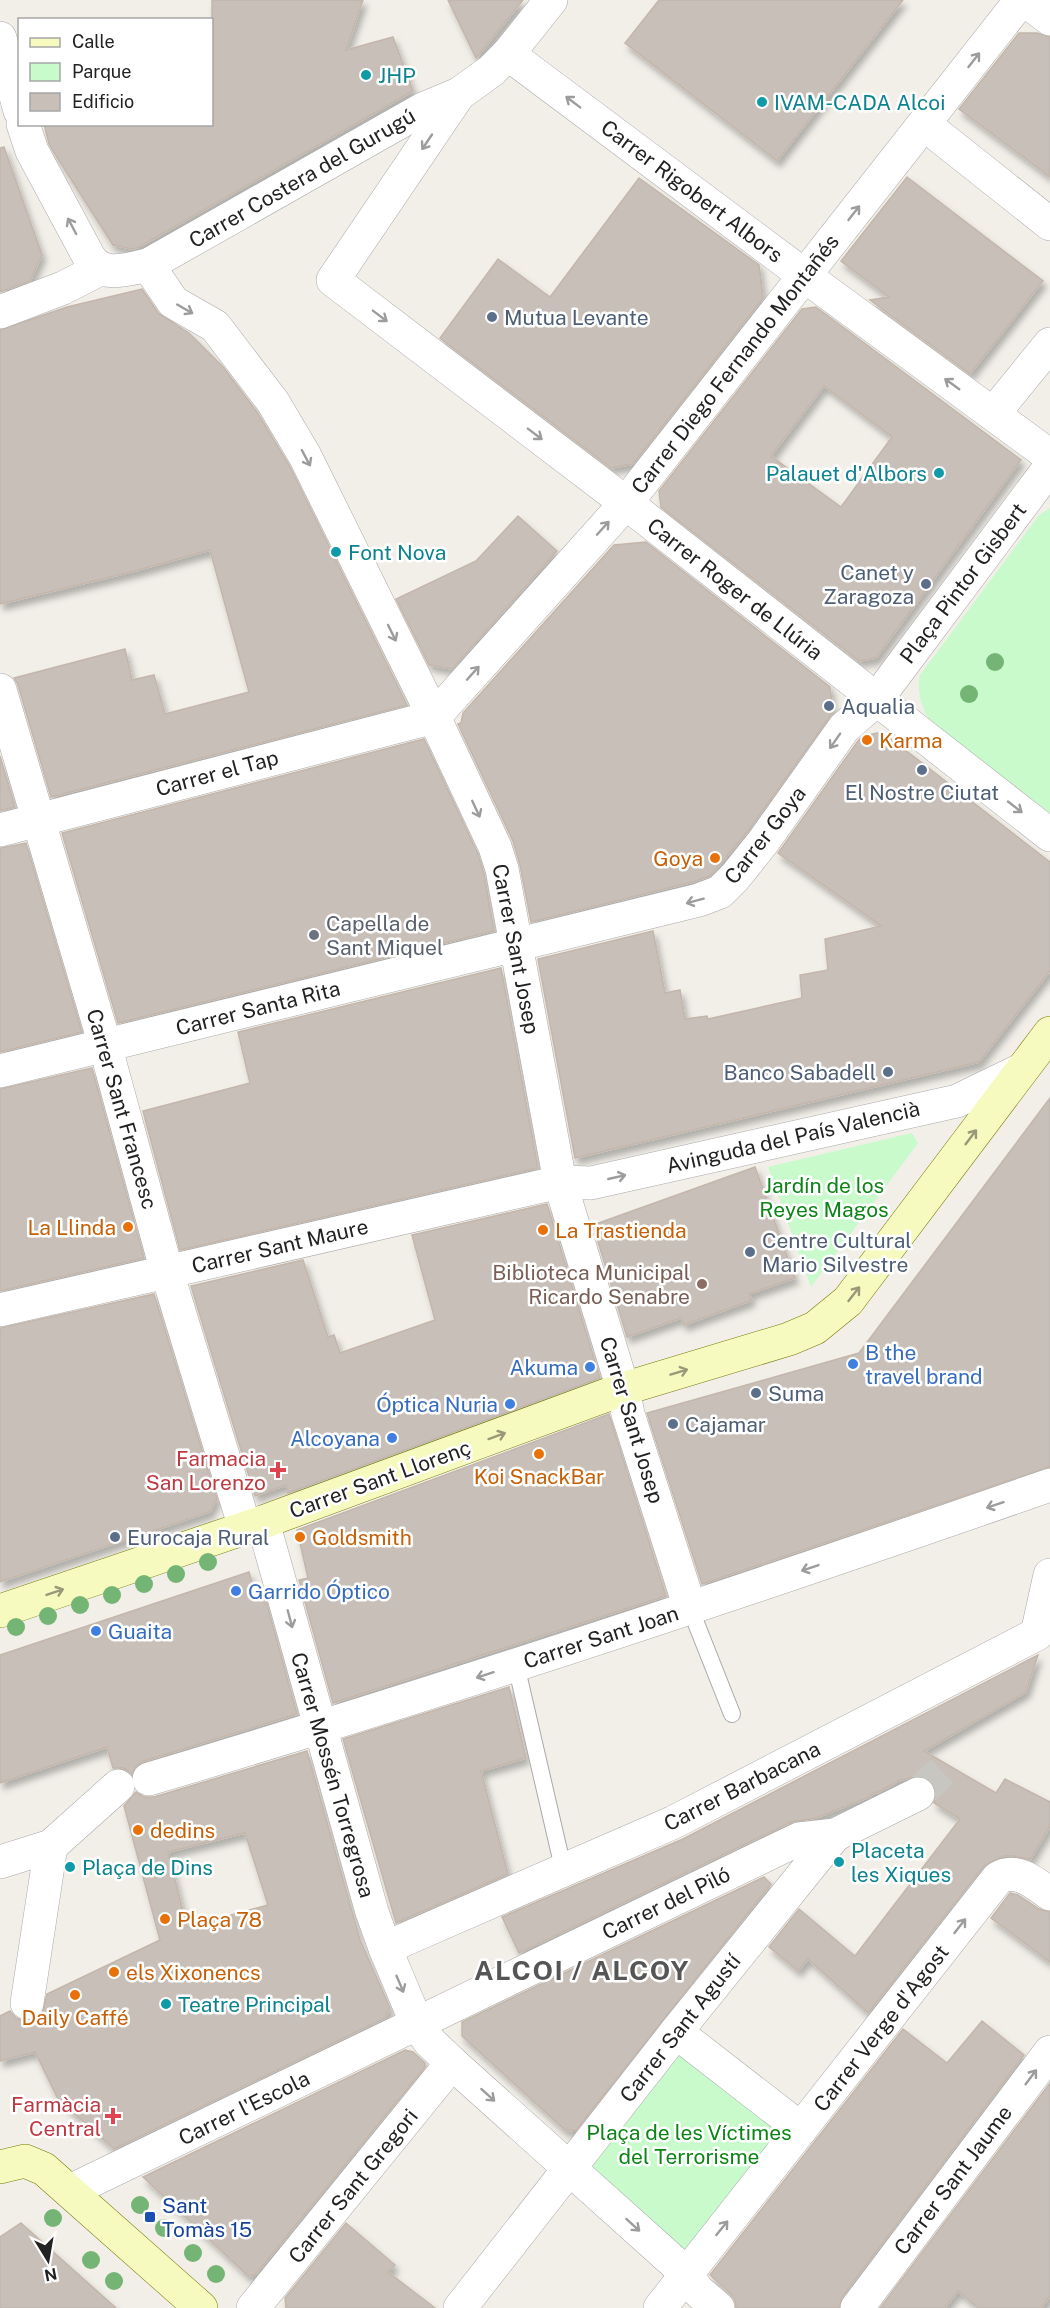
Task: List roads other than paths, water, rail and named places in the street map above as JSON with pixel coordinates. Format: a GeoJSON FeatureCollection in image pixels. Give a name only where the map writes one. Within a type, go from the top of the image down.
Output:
{"type":"FeatureCollection","features":[{"type":"Feature","properties":{"kind":"main road","name":"Avinguda del País Valencià"},"geometry":{"type":"LineString","coordinates":[[623,1389],[789,1339],[815,1328],[834,1314],[855,1292],[1050,1033]]}},
{"type":"Feature","properties":{"kind":"main road","name":"Carrer Sant Llorenç"},"geometry":{"type":"LineString","coordinates":[[0,1611],[254,1525],[623,1389]]}},
{"type":"Feature","properties":{"kind":"main road"},"geometry":{"type":"LineString","coordinates":[[0,2167],[25,2162],[44,2169],[201,2308]]}},
{"type":"Feature","properties":{"kind":"street"},"geometry":{"type":"LineString","coordinates":[[459,94],[491,71],[508,54],[551,0]]}},
{"type":"Feature","properties":{"kind":"street"},"geometry":{"type":"LineString","coordinates":[[1023,0],[1050,19]]}},
{"type":"Feature","properties":{"kind":"street","name":"Carrer Diego Fernando Montañés"},"geometry":{"type":"LineString","coordinates":[[434,717],[626,503],[1023,0]]}},
{"type":"Feature","properties":{"kind":"street"},"geometry":{"type":"LineString","coordinates":[[0,38],[18,104]]}},
{"type":"Feature","properties":{"kind":"street","name":"Carrer Rigobert Albors"},"geometry":{"type":"LineString","coordinates":[[508,54],[1050,456]]}},
{"type":"Feature","properties":{"kind":"street","name":"Carrer Costera del Gurugú"},"geometry":{"type":"LineString","coordinates":[[100,269],[108,272],[148,265],[423,109],[459,94]]}},
{"type":"Feature","properties":{"kind":"street","name":"Carrer Roger de Llúria"},"geometry":{"type":"LineString","coordinates":[[459,94],[333,280],[626,503],[1050,835]]}},
{"type":"Feature","properties":{"kind":"street"},"geometry":{"type":"LineString","coordinates":[[924,124],[1050,224]]}},
{"type":"Feature","properties":{"kind":"street"},"geometry":{"type":"LineString","coordinates":[[0,312],[63,288],[100,269],[89,257],[32,151],[24,126]]}},
{"type":"Feature","properties":{"kind":"street","name":"Carrer Sant Josep"},"geometry":{"type":"LineString","coordinates":[[148,265],[173,302],[215,326],[273,402],[305,456],[434,717],[495,847],[502,869],[517,946],[560,1182],[623,1389],[628,1414],[690,1608]]}},
{"type":"Feature","properties":{"kind":"street"},"geometry":{"type":"LineString","coordinates":[[993,414],[1050,344]]}},
{"type":"Feature","properties":{"kind":"street","name":"Plaça Pintor Gisbert"},"geometry":{"type":"LineString","coordinates":[[876,700],[1050,467]]}},
{"type":"Feature","properties":{"kind":"street","name":"Carrer Sant Francesc"},"geometry":{"type":"LineString","coordinates":[[0,690],[105,1045],[167,1272],[254,1525]]}},
{"type":"Feature","properties":{"kind":"street","name":"Carrer Goya"},"geometry":{"type":"LineString","coordinates":[[517,946],[699,900],[720,892],[763,842],[844,728],[876,700]]}},
{"type":"Feature","properties":{"kind":"street","name":"Carrer el Tap"},"geometry":{"type":"LineString","coordinates":[[0,830],[434,717]]}},
{"type":"Feature","properties":{"kind":"street","name":"Carrer Santa Rita"},"geometry":{"type":"LineString","coordinates":[[0,1071],[517,946]]}},
{"type":"Feature","properties":{"kind":"street","name":"Avinguda del País Valencià"},"geometry":{"type":"LineString","coordinates":[[560,1182],[591,1182],[957,1101],[1021,1070]]}},
{"type":"Feature","properties":{"kind":"street","name":"Carrer Sant Maure"},"geometry":{"type":"LineString","coordinates":[[0,1310],[560,1182]]}},
{"type":"Feature","properties":{"kind":"street","name":"Carrer Sant Joan"},"geometry":{"type":"LineString","coordinates":[[149,1779],[320,1728],[516,1665],[1050,1485]]}},
{"type":"Feature","properties":{"kind":"street","name":"Carrer Mossén Torregrosa"},"geometry":{"type":"LineString","coordinates":[[254,1525],[320,1728],[372,1912],[417,2024],[429,2041],[452,2063],[686,2273],[697,2290],[718,2308]]}},
{"type":"Feature","properties":{"kind":"street","name":"Carrer Barbacana"},"geometry":{"type":"LineString","coordinates":[[385,1948],[674,1822],[1037,1634],[1050,1575]]}},
{"type":"Feature","properties":{"kind":"street"},"geometry":{"type":"LineString","coordinates":[[0,1862],[51,1846],[118,1786]]}},
{"type":"Feature","properties":{"kind":"street","name":"Carrer del Piló"},"geometry":{"type":"LineString","coordinates":[[417,2024],[799,1839],[835,1835],[918,1794]]}},
{"type":"Feature","properties":{"kind":"street","name":"Carrer Sant Agustí"},"geometry":{"type":"LineString","coordinates":[[460,2308],[676,2032],[835,1835]]}},
{"type":"Feature","properties":{"kind":"street"},"geometry":{"type":"LineString","coordinates":[[27,2003],[51,1846]]}},
{"type":"Feature","properties":{"kind":"street","name":"Carrer Verge d'Agost"},"geometry":{"type":"LineString","coordinates":[[660,2308],[998,1878],[1006,1873],[1015,1874],[1033,1882],[1050,1894]]}},
{"type":"Feature","properties":{"kind":"street","name":"Carrer l'Escola"},"geometry":{"type":"LineString","coordinates":[[70,2192],[417,2024]]}},
{"type":"Feature","properties":{"kind":"street"},"geometry":{"type":"LineString","coordinates":[[676,2032],[801,2129]]}},
{"type":"Feature","properties":{"kind":"street","name":"Carrer Sant Jaume"},"geometry":{"type":"LineString","coordinates":[[857,2308],[1050,2052]]}},
{"type":"Feature","properties":{"kind":"street","name":"Carrer Sant Gregori"},"geometry":{"type":"LineString","coordinates":[[253,2308],[452,2063]]}},
{"type":"Feature","properties":{"kind":"lane"},"geometry":{"type":"LineString","coordinates":[[690,1608],[732,1714]]}},
{"type":"Feature","properties":{"kind":"lane"},"geometry":{"type":"LineString","coordinates":[[516,1665],[560,1855]]}},
{"type":"Feature","properties":{"kind":"tunnel"},"geometry":{"type":"LineString","coordinates":[[918,1794],[949,1765]]}},
{"type":"Feature","properties":{"kind":"place","name":"JHP"},"geometry":{"type":"Point","coordinates":[366,75]}},
{"type":"Feature","properties":{"kind":"place","name":"IVAM-CADA Alcoi"},"geometry":{"type":"Point","coordinates":[762,102]}},
{"type":"Feature","properties":{"kind":"place","name":"Mutua Levante"},"geometry":{"type":"Point","coordinates":[492,317]}},
{"type":"Feature","properties":{"kind":"place","name":"Palauet d'Albors"},"geometry":{"type":"Point","coordinates":[939,473]}},
{"type":"Feature","properties":{"kind":"place","name":"Font Nova"},"geometry":{"type":"Point","coordinates":[336,552]}},
{"type":"Feature","properties":{"kind":"place","name":"Canet y Zaragoza"},"geometry":{"type":"Point","coordinates":[926,584]}},
{"type":"Feature","properties":{"kind":"place","name":"Aqualia"},"geometry":{"type":"Point","coordinates":[829,706]}},
{"type":"Feature","properties":{"kind":"place","name":"Karma"},"geometry":{"type":"Point","coordinates":[867,740]}},
{"type":"Feature","properties":{"kind":"place","name":"El Nostre Ciutat"},"geometry":{"type":"Point","coordinates":[922,770]}},
{"type":"Feature","properties":{"kind":"place","name":"Goya"},"geometry":{"type":"Point","coordinates":[715,858]}},
{"type":"Feature","properties":{"kind":"place","name":"Capella de Sant Miquel"},"geometry":{"type":"Point","coordinates":[314,935]}},
{"type":"Feature","properties":{"kind":"place","name":"Banco Sabadell"},"geometry":{"type":"Point","coordinates":[888,1072]}},
{"type":"Feature","properties":{"kind":"place","name":"La Llinda"},"geometry":{"type":"Point","coordinates":[128,1227]}},
{"type":"Feature","properties":{"kind":"place","name":"La Trastienda"},"geometry":{"type":"Point","coordinates":[543,1230]}},
{"type":"Feature","properties":{"kind":"place","name":"Centre Cultural Mario Silvestre"},"geometry":{"type":"Point","coordinates":[750,1252]}},
{"type":"Feature","properties":{"kind":"place","name":"Biblioteca Municipal Ricardo Senabre"},"geometry":{"type":"Point","coordinates":[702,1284]}},
{"type":"Feature","properties":{"kind":"place","name":"B the travel brand"},"geometry":{"type":"Point","coordinates":[853,1364]}},
{"type":"Feature","properties":{"kind":"place","name":"Akuma"},"geometry":{"type":"Point","coordinates":[590,1367]}},
{"type":"Feature","properties":{"kind":"place","name":"Suma"},"geometry":{"type":"Point","coordinates":[756,1393]}},
{"type":"Feature","properties":{"kind":"place","name":"Óptica Nuria"},"geometry":{"type":"Point","coordinates":[510,1404]}},
{"type":"Feature","properties":{"kind":"place","name":"Cajamar"},"geometry":{"type":"Point","coordinates":[673,1424]}},
{"type":"Feature","properties":{"kind":"place","name":"Alcoyana"},"geometry":{"type":"Point","coordinates":[392,1438]}},
{"type":"Feature","properties":{"kind":"place","name":"Koi SnackBar"},"geometry":{"type":"Point","coordinates":[539,1454]}},
{"type":"Feature","properties":{"kind":"place","name":"Farmacia San Lorenzo"},"geometry":{"type":"Point","coordinates":[278,1470]}},
{"type":"Feature","properties":{"kind":"place","name":"Eurocaja Rural"},"geometry":{"type":"Point","coordinates":[115,1537]}},
{"type":"Feature","properties":{"kind":"place","name":"Goldsmith"},"geometry":{"type":"Point","coordinates":[300,1537]}},
{"type":"Feature","properties":{"kind":"place","name":"Garrido Óptico"},"geometry":{"type":"Point","coordinates":[236,1591]}},
{"type":"Feature","properties":{"kind":"place","name":"Guaita"},"geometry":{"type":"Point","coordinates":[96,1631]}},
{"type":"Feature","properties":{"kind":"place","name":"dedins"},"geometry":{"type":"Point","coordinates":[138,1830]}},
{"type":"Feature","properties":{"kind":"place","name":"Placeta les Xiques"},"geometry":{"type":"Point","coordinates":[839,1862]}},
{"type":"Feature","properties":{"kind":"place","name":"Plaça de Dins"},"geometry":{"type":"Point","coordinates":[70,1867]}},
{"type":"Feature","properties":{"kind":"place","name":"Plaça 78"},"geometry":{"type":"Point","coordinates":[165,1919]}},
{"type":"Feature","properties":{"kind":"place","name":"els Xixonencs"},"geometry":{"type":"Point","coordinates":[114,1972]}},
{"type":"Feature","properties":{"kind":"place","name":"Daily Caffé"},"geometry":{"type":"Point","coordinates":[75,1995]}},
{"type":"Feature","properties":{"kind":"place","name":"Teatre Principal"},"geometry":{"type":"Point","coordinates":[166,2004]}},
{"type":"Feature","properties":{"kind":"place","name":"Farmàcia Central"},"geometry":{"type":"Point","coordinates":[113,2116]}},
{"type":"Feature","properties":{"kind":"place","name":"Sant Tomàs 15"},"geometry":{"type":"Point","coordinates":[150,2217]}},
{"type":"Feature","properties":{"kind":"district","name":"ALCOI / ALCOY"},"geometry":{"type":"Point","coordinates":[582,1970]}},
{"type":"Feature","properties":{"kind":"park label","name":"Jardín de los Reyes Magos"},"geometry":{"type":"Point","coordinates":[824,1197]}},
{"type":"Feature","properties":{"kind":"park label","name":"Plaça de les Víctimes del Terrorisme"},"geometry":{"type":"Point","coordinates":[689,2144]}}]}
